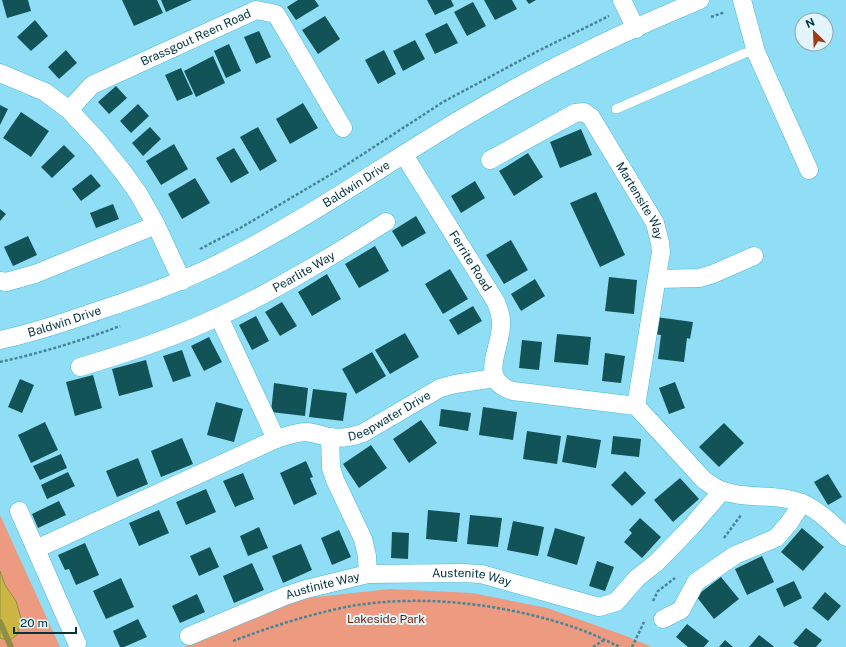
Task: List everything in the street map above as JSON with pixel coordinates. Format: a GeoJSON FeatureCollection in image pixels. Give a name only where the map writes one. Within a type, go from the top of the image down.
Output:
{"type":"FeatureCollection","features":[{"type":"Feature","properties":{"kind":"street","name":"Baldwin Drive"},"geometry":{"type":"LineString","coordinates":[[0,340],[50,327],[129,301],[182,281],[251,247],[515,88],[586,52],[700,0]]}},
{"type":"Feature","properties":{"kind":"street"},"geometry":{"type":"LineString","coordinates":[[742,0],[756,52],[809,170]]}},
{"type":"Feature","properties":{"kind":"street"},"geometry":{"type":"LineString","coordinates":[[624,4],[636,29]]}},
{"type":"Feature","properties":{"kind":"street","name":"Brassgout Reen Road"},"geometry":{"type":"LineString","coordinates":[[69,110],[92,86],[256,10],[276,14],[343,128]]}},
{"type":"Feature","properties":{"kind":"street"},"geometry":{"type":"LineString","coordinates":[[0,73],[45,92],[69,110],[98,141],[138,193],[156,225],[182,281]]}},
{"type":"Feature","properties":{"kind":"street","name":"Martensite Way"},"geometry":{"type":"LineString","coordinates":[[490,160],[575,114],[584,112],[591,117],[654,223],[658,234],[661,252],[658,280],[636,406]]}},
{"type":"Feature","properties":{"kind":"street","name":"Ferrite Road"},"geometry":{"type":"LineString","coordinates":[[404,155],[496,302],[500,314],[501,327],[493,363],[495,378]]}},
{"type":"Feature","properties":{"kind":"street","name":"Pearlite Way"},"geometry":{"type":"LineString","coordinates":[[80,367],[126,353],[219,317],[264,294],[326,259],[386,222]]}},
{"type":"Feature","properties":{"kind":"street"},"geometry":{"type":"LineString","coordinates":[[0,282],[6,282],[35,274],[156,225]]}},
{"type":"Feature","properties":{"kind":"street"},"geometry":{"type":"LineString","coordinates":[[658,280],[699,278],[713,274],[754,256]]}},
{"type":"Feature","properties":{"kind":"street"},"geometry":{"type":"LineString","coordinates":[[219,317],[276,439]]}},
{"type":"Feature","properties":{"kind":"street"},"geometry":{"type":"LineString","coordinates":[[495,378],[505,389],[513,391],[636,406],[704,480],[722,491],[734,494],[771,497],[802,503],[818,512],[846,537]]}},
{"type":"Feature","properties":{"kind":"street","name":"Deepwater Drive"},"geometry":{"type":"LineString","coordinates":[[36,549],[276,439],[291,434],[305,432],[330,437],[345,438],[363,432],[447,385],[495,378]]}},
{"type":"Feature","properties":{"kind":"street","name":"Austinite Way"},"geometry":{"type":"LineString","coordinates":[[189,636],[299,591],[368,574],[367,556],[363,539],[335,480],[331,468],[330,437]]}},
{"type":"Feature","properties":{"kind":"street","name":"Austenite Way"},"geometry":{"type":"LineString","coordinates":[[368,574],[482,574],[599,607],[616,602],[637,578],[656,563],[691,527],[722,491]]}},
{"type":"Feature","properties":{"kind":"street"},"geometry":{"type":"LineString","coordinates":[[663,619],[680,610],[696,582],[735,556],[776,538],[789,523],[802,503]]}},
{"type":"Feature","properties":{"kind":"street"},"geometry":{"type":"LineString","coordinates":[[19,510],[77,643]]}},
{"type":"Feature","properties":{"kind":"lane"},"geometry":{"type":"LineString","coordinates":[[616,109],[745,53],[756,52]]}},
{"type":"Feature","properties":{"kind":"path"},"geometry":{"type":"LineString","coordinates":[[174,263],[242,227],[308,188],[443,102],[624,4]]}},
{"type":"Feature","properties":{"kind":"path"},"geometry":{"type":"LineString","coordinates":[[232,641],[308,615],[348,607],[402,601],[434,601],[506,610],[580,629],[620,647]]}},
{"type":"Feature","properties":{"kind":"path"},"geometry":{"type":"LineString","coordinates":[[593,647],[605,640]]}},
{"type":"Feature","properties":{"kind":"green space"},"geometry":{"type":"Polygon","coordinates":[[[0,515],[60,647],[0,647],[0,515]]]}},
{"type":"Feature","properties":{"kind":"green space","name":"Lakeside Park"},"geometry":{"type":"Polygon","coordinates":[[[390,589],[472,593],[547,608],[626,636],[652,647],[184,647],[298,599],[390,589]]]}},
{"type":"Feature","properties":{"kind":"shaded area"},"geometry":{"type":"Polygon","coordinates":[[[0,571],[5,585],[16,601],[21,618],[18,634],[9,641],[0,638],[0,571]]]}},
{"type":"Feature","properties":{"kind":"building"},"geometry":{"type":"Polygon","coordinates":[[[2,0],[28,0],[31,11],[7,18],[2,0]]]}},
{"type":"Feature","properties":{"kind":"building"},"geometry":{"type":"Polygon","coordinates":[[[122,0],[157,0],[163,13],[134,26],[122,0]]]}},
{"type":"Feature","properties":{"kind":"building"},"geometry":{"type":"Polygon","coordinates":[[[161,0],[192,0],[166,12],[161,0]]]}},
{"type":"Feature","properties":{"kind":"building"},"geometry":{"type":"Polygon","coordinates":[[[298,0],[315,0],[319,6],[296,20],[287,7],[298,0]]]}},
{"type":"Feature","properties":{"kind":"building"},"geometry":{"type":"Polygon","coordinates":[[[427,0],[451,0],[454,6],[435,15],[427,0]]]}},
{"type":"Feature","properties":{"kind":"building"},"geometry":{"type":"Polygon","coordinates":[[[484,0],[512,0],[517,9],[495,20],[484,0]]]}},
{"type":"Feature","properties":{"kind":"building"},"geometry":{"type":"Polygon","coordinates":[[[526,0],[536,0],[529,4],[526,0]]]}},
{"type":"Feature","properties":{"kind":"building"},"geometry":{"type":"Polygon","coordinates":[[[473,2],[486,26],[467,36],[454,12],[473,2]]]}},
{"type":"Feature","properties":{"kind":"building"},"geometry":{"type":"Polygon","coordinates":[[[325,16],[340,39],[318,54],[302,30],[325,16]]]}},
{"type":"Feature","properties":{"kind":"building"},"geometry":{"type":"Polygon","coordinates":[[[35,20],[48,36],[31,51],[17,37],[35,20]]]}},
{"type":"Feature","properties":{"kind":"building"},"geometry":{"type":"Polygon","coordinates":[[[447,23],[458,43],[435,54],[425,34],[447,23]]]}},
{"type":"Feature","properties":{"kind":"building"},"geometry":{"type":"Polygon","coordinates":[[[259,31],[271,57],[256,64],[244,37],[259,31]]]}},
{"type":"Feature","properties":{"kind":"building"},"geometry":{"type":"Polygon","coordinates":[[[415,40],[425,59],[403,71],[393,51],[415,40]]]}},
{"type":"Feature","properties":{"kind":"building"},"geometry":{"type":"Polygon","coordinates":[[[229,44],[241,71],[226,78],[214,51],[229,44]]]}},
{"type":"Feature","properties":{"kind":"building"},"geometry":{"type":"Polygon","coordinates":[[[66,50],[77,63],[59,79],[48,67],[66,50]]]}},
{"type":"Feature","properties":{"kind":"building"},"geometry":{"type":"Polygon","coordinates":[[[384,50],[396,74],[378,84],[365,60],[384,50]]]}},
{"type":"Feature","properties":{"kind":"building"},"geometry":{"type":"Polygon","coordinates":[[[213,56],[225,83],[196,97],[184,71],[213,56]]]}},
{"type":"Feature","properties":{"kind":"building"},"geometry":{"type":"Polygon","coordinates":[[[181,68],[193,94],[177,101],[165,75],[181,68]]]}},
{"type":"Feature","properties":{"kind":"building"},"geometry":{"type":"Polygon","coordinates":[[[116,86],[127,98],[109,114],[98,102],[116,86]]]}},
{"type":"Feature","properties":{"kind":"building"},"geometry":{"type":"Polygon","coordinates":[[[303,103],[318,128],[290,144],[276,119],[303,103]]]}},
{"type":"Feature","properties":{"kind":"building"},"geometry":{"type":"Polygon","coordinates":[[[138,104],[149,116],[131,133],[120,121],[138,104]]]}},
{"type":"Feature","properties":{"kind":"building"},"geometry":{"type":"Polygon","coordinates":[[[0,105],[8,109],[0,125],[0,105]]]}},
{"type":"Feature","properties":{"kind":"building"},"geometry":{"type":"Polygon","coordinates":[[[21,112],[49,131],[31,157],[3,138],[21,112]]]}},
{"type":"Feature","properties":{"kind":"building"},"geometry":{"type":"Polygon","coordinates":[[[150,127],[161,139],[143,156],[132,143],[150,127]]]}},
{"type":"Feature","properties":{"kind":"building"},"geometry":{"type":"Polygon","coordinates":[[[258,127],[277,161],[260,171],[240,137],[258,127]]]}},
{"type":"Feature","properties":{"kind":"building"},"geometry":{"type":"Polygon","coordinates":[[[581,129],[592,155],[560,168],[550,142],[581,129]]]}},
{"type":"Feature","properties":{"kind":"building"},"geometry":{"type":"Polygon","coordinates":[[[174,144],[188,169],[161,185],[146,161],[174,144]]]}},
{"type":"Feature","properties":{"kind":"building"},"geometry":{"type":"Polygon","coordinates":[[[64,145],[75,156],[52,178],[41,167],[64,145]]]}},
{"type":"Feature","properties":{"kind":"building"},"geometry":{"type":"Polygon","coordinates":[[[234,148],[249,173],[231,183],[216,158],[234,148]]]}},
{"type":"Feature","properties":{"kind":"building"},"geometry":{"type":"Polygon","coordinates":[[[528,153],[543,177],[514,196],[499,171],[528,153]]]}},
{"type":"Feature","properties":{"kind":"building"},"geometry":{"type":"Polygon","coordinates":[[[91,174],[101,186],[81,201],[72,189],[91,174]]]}},
{"type":"Feature","properties":{"kind":"building"},"geometry":{"type":"Polygon","coordinates":[[[195,178],[210,203],[182,219],[168,194],[195,178]]]}},
{"type":"Feature","properties":{"kind":"building"},"geometry":{"type":"Polygon","coordinates":[[[475,181],[485,198],[461,213],[451,196],[475,181]]]}},
{"type":"Feature","properties":{"kind":"building"},"geometry":{"type":"Polygon","coordinates":[[[596,192],[625,255],[600,267],[570,203],[596,192]]]}},
{"type":"Feature","properties":{"kind":"building"},"geometry":{"type":"Polygon","coordinates":[[[113,204],[119,219],[96,228],[90,213],[113,204]]]}},
{"type":"Feature","properties":{"kind":"building"},"geometry":{"type":"Polygon","coordinates":[[[0,209],[6,214],[0,221],[0,209]]]}},
{"type":"Feature","properties":{"kind":"building"},"geometry":{"type":"Polygon","coordinates":[[[416,216],[426,233],[402,247],[392,231],[416,216]]]}},
{"type":"Feature","properties":{"kind":"building"},"geometry":{"type":"Polygon","coordinates":[[[28,236],[37,255],[13,266],[4,247],[28,236]]]}},
{"type":"Feature","properties":{"kind":"building"},"geometry":{"type":"Polygon","coordinates":[[[511,240],[528,270],[504,284],[486,255],[511,240]]]}},
{"type":"Feature","properties":{"kind":"building"},"geometry":{"type":"Polygon","coordinates":[[[375,246],[389,271],[359,288],[345,264],[375,246]]]}},
{"type":"Feature","properties":{"kind":"building"},"geometry":{"type":"Polygon","coordinates":[[[450,269],[468,299],[443,314],[425,284],[450,269]]]}},
{"type":"Feature","properties":{"kind":"building"},"geometry":{"type":"Polygon","coordinates":[[[327,274],[341,299],[312,316],[298,292],[327,274]]]}},
{"type":"Feature","properties":{"kind":"building"},"geometry":{"type":"Polygon","coordinates":[[[609,277],[637,280],[634,314],[605,311],[609,277]]]}},
{"type":"Feature","properties":{"kind":"building"},"geometry":{"type":"Polygon","coordinates":[[[535,279],[545,296],[521,311],[511,294],[535,279]]]}},
{"type":"Feature","properties":{"kind":"building"},"geometry":{"type":"Polygon","coordinates":[[[282,302],[297,326],[280,336],[265,312],[282,302]]]}},
{"type":"Feature","properties":{"kind":"building"},"geometry":{"type":"Polygon","coordinates":[[[473,306],[482,321],[458,335],[449,320],[473,306]]]}},
{"type":"Feature","properties":{"kind":"building"},"geometry":{"type":"Polygon","coordinates":[[[256,316],[269,341],[252,350],[239,325],[256,316]]]}},
{"type":"Feature","properties":{"kind":"building"},"geometry":{"type":"Polygon","coordinates":[[[656,317],[693,322],[690,339],[687,338],[684,362],[658,359],[661,335],[654,334],[656,317]]]}},
{"type":"Feature","properties":{"kind":"building"},"geometry":{"type":"Polygon","coordinates":[[[405,333],[419,357],[390,374],[375,350],[405,333]]]}},
{"type":"Feature","properties":{"kind":"building"},"geometry":{"type":"Polygon","coordinates":[[[557,334],[591,337],[588,365],[554,362],[557,334]]]}},
{"type":"Feature","properties":{"kind":"building"},"geometry":{"type":"Polygon","coordinates":[[[209,337],[222,362],[204,371],[191,346],[209,337]]]}},
{"type":"Feature","properties":{"kind":"building"},"geometry":{"type":"Polygon","coordinates":[[[522,340],[542,342],[539,370],[519,368],[522,340]]]}},
{"type":"Feature","properties":{"kind":"building"},"geometry":{"type":"Polygon","coordinates":[[[182,350],[191,376],[173,382],[163,356],[182,350]]]}},
{"type":"Feature","properties":{"kind":"building"},"geometry":{"type":"Polygon","coordinates":[[[372,352],[386,376],[356,394],[342,369],[372,352]]]}},
{"type":"Feature","properties":{"kind":"building"},"geometry":{"type":"Polygon","coordinates":[[[605,353],[625,356],[621,383],[602,381],[605,353]]]}},
{"type":"Feature","properties":{"kind":"building"},"geometry":{"type":"Polygon","coordinates":[[[146,360],[153,387],[119,396],[112,369],[146,360]]]}},
{"type":"Feature","properties":{"kind":"building"},"geometry":{"type":"Polygon","coordinates":[[[93,375],[102,408],[75,416],[66,382],[93,375]]]}},
{"type":"Feature","properties":{"kind":"building"},"geometry":{"type":"Polygon","coordinates":[[[20,379],[34,385],[22,413],[8,407],[20,379]]]}},
{"type":"Feature","properties":{"kind":"building"},"geometry":{"type":"Polygon","coordinates":[[[675,382],[685,408],[669,414],[659,388],[675,382]]]}},
{"type":"Feature","properties":{"kind":"building"},"geometry":{"type":"Polygon","coordinates":[[[274,383],[308,388],[305,416],[271,412],[274,383]]]}},
{"type":"Feature","properties":{"kind":"building"},"geometry":{"type":"Polygon","coordinates":[[[313,389],[347,393],[343,421],[309,417],[313,389]]]}},
{"type":"Feature","properties":{"kind":"building"},"geometry":{"type":"Polygon","coordinates":[[[216,402],[243,409],[234,442],[207,435],[216,402]]]}},
{"type":"Feature","properties":{"kind":"building"},"geometry":{"type":"Polygon","coordinates":[[[483,407],[517,412],[513,440],[479,435],[483,407]]]}},
{"type":"Feature","properties":{"kind":"building"},"geometry":{"type":"Polygon","coordinates":[[[441,409],[471,413],[468,431],[439,426],[441,409]]]}},
{"type":"Feature","properties":{"kind":"building"},"geometry":{"type":"Polygon","coordinates":[[[421,420],[437,443],[409,463],[393,439],[421,420]]]}},
{"type":"Feature","properties":{"kind":"building"},"geometry":{"type":"Polygon","coordinates":[[[45,422],[58,450],[31,463],[18,435],[45,422]]]}},
{"type":"Feature","properties":{"kind":"building"},"geometry":{"type":"Polygon","coordinates":[[[724,423],[744,443],[719,467],[699,447],[724,423]]]}},
{"type":"Feature","properties":{"kind":"building"},"geometry":{"type":"Polygon","coordinates":[[[527,431],[561,436],[557,464],[523,459],[527,431]]]}},
{"type":"Feature","properties":{"kind":"building"},"geometry":{"type":"Polygon","coordinates":[[[567,435],[601,440],[596,468],[562,462],[567,435]]]}},
{"type":"Feature","properties":{"kind":"building"},"geometry":{"type":"Polygon","coordinates":[[[613,436],[641,439],[639,457],[611,454],[613,436]]]}},
{"type":"Feature","properties":{"kind":"building"},"geometry":{"type":"Polygon","coordinates":[[[182,438],[193,464],[161,477],[151,451],[182,438]]]}},
{"type":"Feature","properties":{"kind":"building"},"geometry":{"type":"Polygon","coordinates":[[[371,445],[387,468],[359,488],[343,464],[371,445]]]}},
{"type":"Feature","properties":{"kind":"building"},"geometry":{"type":"Polygon","coordinates":[[[61,454],[67,468],[40,480],[33,466],[61,454]]]}},
{"type":"Feature","properties":{"kind":"building"},"geometry":{"type":"Polygon","coordinates":[[[138,458],[148,484],[117,497],[106,471],[138,458]]]}},
{"type":"Feature","properties":{"kind":"building"},"geometry":{"type":"Polygon","coordinates":[[[306,461],[313,477],[310,478],[317,494],[294,505],[280,473],[306,461]]]}},
{"type":"Feature","properties":{"kind":"building"},"geometry":{"type":"Polygon","coordinates":[[[625,471],[646,493],[632,506],[611,485],[625,471]]]}},
{"type":"Feature","properties":{"kind":"building"},"geometry":{"type":"Polygon","coordinates":[[[68,472],[75,486],[47,499],[41,485],[68,472]]]}},
{"type":"Feature","properties":{"kind":"building"},"geometry":{"type":"Polygon","coordinates":[[[243,473],[254,499],[235,507],[223,481],[243,473]]]}},
{"type":"Feature","properties":{"kind":"building"},"geometry":{"type":"Polygon","coordinates":[[[828,474],[842,497],[828,505],[814,482],[828,474]]]}},
{"type":"Feature","properties":{"kind":"building"},"geometry":{"type":"Polygon","coordinates":[[[680,478],[699,499],[673,522],[654,500],[680,478]]]}},
{"type":"Feature","properties":{"kind":"building"},"geometry":{"type":"Polygon","coordinates":[[[206,489],[216,512],[186,525],[176,502],[206,489]]]}},
{"type":"Feature","properties":{"kind":"building"},"geometry":{"type":"Polygon","coordinates":[[[59,501],[66,515],[38,528],[32,514],[59,501]]]}},
{"type":"Feature","properties":{"kind":"building"},"geometry":{"type":"Polygon","coordinates":[[[159,510],[169,533],[139,546],[129,523],[159,510]]]}},
{"type":"Feature","properties":{"kind":"building"},"geometry":{"type":"Polygon","coordinates":[[[428,510],[460,513],[457,542],[426,539],[428,510]]]}},
{"type":"Feature","properties":{"kind":"building"},"geometry":{"type":"Polygon","coordinates":[[[470,515],[502,518],[498,547],[467,544],[470,515]]]}},
{"type":"Feature","properties":{"kind":"building"},"geometry":{"type":"Polygon","coordinates":[[[640,518],[661,537],[642,558],[624,542],[632,533],[629,530],[640,518]]]}},
{"type":"Feature","properties":{"kind":"building"},"geometry":{"type":"Polygon","coordinates":[[[513,521],[544,527],[538,556],[507,550],[513,521]]]}},
{"type":"Feature","properties":{"kind":"building"},"geometry":{"type":"Polygon","coordinates":[[[259,527],[268,548],[248,556],[240,536],[259,527]]]}},
{"type":"Feature","properties":{"kind":"building"},"geometry":{"type":"Polygon","coordinates":[[[555,528],[585,537],[577,565],[547,556],[555,528]]]}},
{"type":"Feature","properties":{"kind":"building"},"geometry":{"type":"Polygon","coordinates":[[[802,528],[824,547],[803,571],[781,552],[802,528]]]}},
{"type":"Feature","properties":{"kind":"building"},"geometry":{"type":"Polygon","coordinates":[[[339,530],[351,557],[332,565],[321,538],[339,530]]]}},
{"type":"Feature","properties":{"kind":"building"},"geometry":{"type":"Polygon","coordinates":[[[392,532],[409,533],[408,559],[391,558],[392,532]]]}},
{"type":"Feature","properties":{"kind":"building"},"geometry":{"type":"Polygon","coordinates":[[[85,543],[99,575],[76,585],[69,569],[65,570],[58,555],[85,543]]]}},
{"type":"Feature","properties":{"kind":"building"},"geometry":{"type":"Polygon","coordinates":[[[301,544],[312,570],[283,583],[272,556],[301,544]]]}},
{"type":"Feature","properties":{"kind":"building"},"geometry":{"type":"Polygon","coordinates":[[[210,547],[219,567],[199,576],[190,556],[210,547]]]}},
{"type":"Feature","properties":{"kind":"building"},"geometry":{"type":"Polygon","coordinates":[[[762,556],[774,582],[747,595],[735,569],[762,556]]]}},
{"type":"Feature","properties":{"kind":"building"},"geometry":{"type":"Polygon","coordinates":[[[597,561],[614,567],[605,591],[589,586],[597,561]]]}},
{"type":"Feature","properties":{"kind":"building"},"geometry":{"type":"Polygon","coordinates":[[[252,563],[264,590],[234,603],[223,576],[252,563]]]}},
{"type":"Feature","properties":{"kind":"building"},"geometry":{"type":"Polygon","coordinates":[[[721,577],[739,599],[714,619],[696,596],[721,577]]]}},
{"type":"Feature","properties":{"kind":"building"},"geometry":{"type":"Polygon","coordinates":[[[121,578],[134,607],[106,619],[93,591],[121,578]]]}},
{"type":"Feature","properties":{"kind":"building"},"geometry":{"type":"Polygon","coordinates":[[[794,581],[802,598],[784,607],[776,589],[794,581]]]}},
{"type":"Feature","properties":{"kind":"building"},"geometry":{"type":"Polygon","coordinates":[[[825,592],[841,606],[828,621],[812,608],[825,592]]]}},
{"type":"Feature","properties":{"kind":"building"},"geometry":{"type":"Polygon","coordinates":[[[197,594],[205,612],[180,623],[172,606],[197,594]]]}},
{"type":"Feature","properties":{"kind":"building"},"geometry":{"type":"Polygon","coordinates":[[[138,619],[147,637],[124,647],[120,647],[113,631],[138,619]]]}},
{"type":"Feature","properties":{"kind":"building"},"geometry":{"type":"Polygon","coordinates":[[[687,624],[709,641],[704,647],[688,647],[676,637],[687,624]]]}},
{"type":"Feature","properties":{"kind":"building"},"geometry":{"type":"Polygon","coordinates":[[[806,628],[822,640],[816,647],[799,647],[793,643],[806,628]]]}},
{"type":"Feature","properties":{"kind":"building"},"geometry":{"type":"Polygon","coordinates":[[[759,635],[772,645],[774,647],[749,647],[759,635]]]}},
{"type":"Feature","properties":{"kind":"building"},"geometry":{"type":"Polygon","coordinates":[[[725,640],[733,647],[719,647],[725,640]]]}},
{"type":"Feature","properties":{"kind":"waterway"},"geometry":{"type":"LineString","coordinates":[[0,622],[11,647]]}}]}
